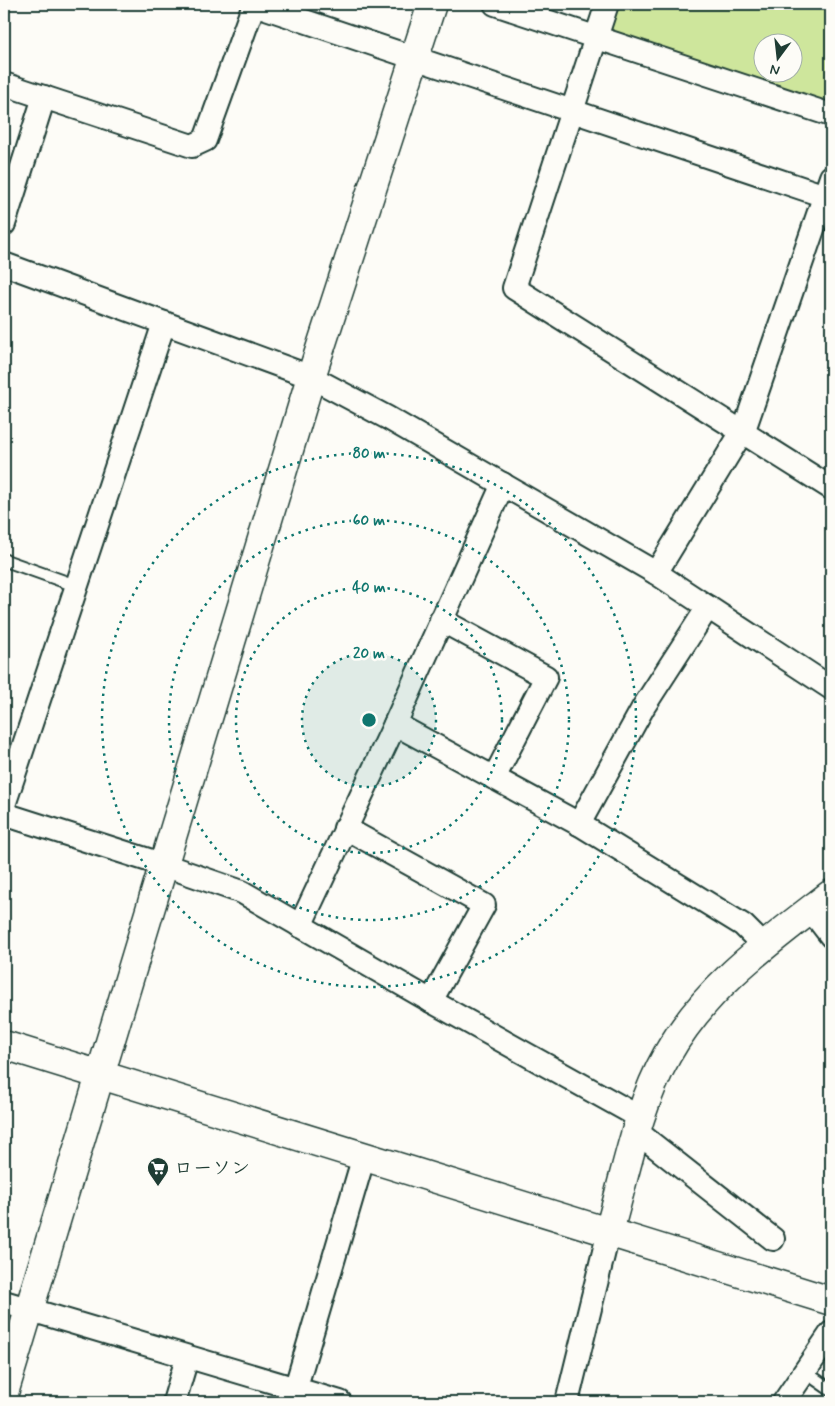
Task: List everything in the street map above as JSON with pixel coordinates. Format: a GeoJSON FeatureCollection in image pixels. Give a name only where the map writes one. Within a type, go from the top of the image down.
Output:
{"type":"FeatureCollection","features":[{"type":"Feature","properties":{"kind":"street"},"geometry":{"type":"LineString","coordinates":[[4,84],[192,146],[205,140],[254,4],[572,111],[829,190],[743,431],[656,573]]}},
{"type":"Feature","properties":{"kind":"street"},"geometry":{"type":"LineString","coordinates":[[4,1393],[16,1306],[100,1074],[311,377],[432,4]]}},
{"type":"Feature","properties":{"kind":"street"},"geometry":{"type":"LineString","coordinates":[[495,4],[831,114]]}},
{"type":"Feature","properties":{"kind":"street"},"geometry":{"type":"LineString","coordinates":[[607,4],[514,288],[831,488]]}},
{"type":"Feature","properties":{"kind":"street"},"geometry":{"type":"LineString","coordinates":[[4,224],[44,97]]}},
{"type":"Feature","properties":{"kind":"street"},"geometry":{"type":"LineString","coordinates":[[4,264],[311,377],[388,418],[656,573],[831,688]]}},
{"type":"Feature","properties":{"kind":"street"},"geometry":{"type":"LineString","coordinates":[[4,805],[164,323]]}},
{"type":"Feature","properties":{"kind":"street"},"geometry":{"type":"LineString","coordinates":[[300,926],[395,724],[440,620],[503,484]]}},
{"type":"Feature","properties":{"kind":"street"},"geometry":{"type":"LineString","coordinates":[[579,824],[644,706],[708,607]]}},
{"type":"Feature","properties":{"kind":"street"},"geometry":{"type":"LineString","coordinates":[[440,620],[546,677],[494,778]]}},
{"type":"Feature","properties":{"kind":"street"},"geometry":{"type":"LineString","coordinates":[[395,724],[579,824],[744,925],[764,946]]}},
{"type":"Feature","properties":{"kind":"street"},"geometry":{"type":"LineString","coordinates":[[4,814],[164,864],[242,892],[431,1001],[639,1125],[773,1239]]}},
{"type":"Feature","properties":{"kind":"street"},"geometry":{"type":"LineString","coordinates":[[345,828],[484,904],[431,1001]]}},
{"type":"Feature","properties":{"kind":"street"},"geometry":{"type":"LineString","coordinates":[[567,1402],[639,1125],[667,1055],[689,1020],[723,980],[821,902],[831,936]]}},
{"type":"Feature","properties":{"kind":"street"},"geometry":{"type":"LineString","coordinates":[[4,1045],[610,1231],[831,1301]]}},
{"type":"Feature","properties":{"kind":"street"},"geometry":{"type":"LineString","coordinates":[[295,1390],[364,1156]]}},
{"type":"Feature","properties":{"kind":"street"},"geometry":{"type":"LineString","coordinates":[[16,1306],[340,1402]]}},
{"type":"Feature","properties":{"kind":"street"},"geometry":{"type":"LineString","coordinates":[[784,1402],[831,1333]]}},
{"type":"Feature","properties":{"kind":"street"},"geometry":{"type":"LineString","coordinates":[[174,1402],[187,1358]]}},
{"type":"Feature","properties":{"kind":"lane"},"geometry":{"type":"LineString","coordinates":[[4,560],[77,586]]}},
{"type":"Feature","properties":{"kind":"lane"},"geometry":{"type":"LineString","coordinates":[[805,1372],[831,1390]]}},
{"type":"Feature","properties":{"kind":"green space"},"geometry":{"type":"Polygon","coordinates":[[[614,4],[831,4],[831,108],[754,82],[802,82],[802,32],[752,32],[752,81],[605,32],[614,4]]]}},
{"type":"Feature","properties":{"kind":"place","name":"ローソン"},"geometry":{"type":"Point","coordinates":[158,1187]}}]}
